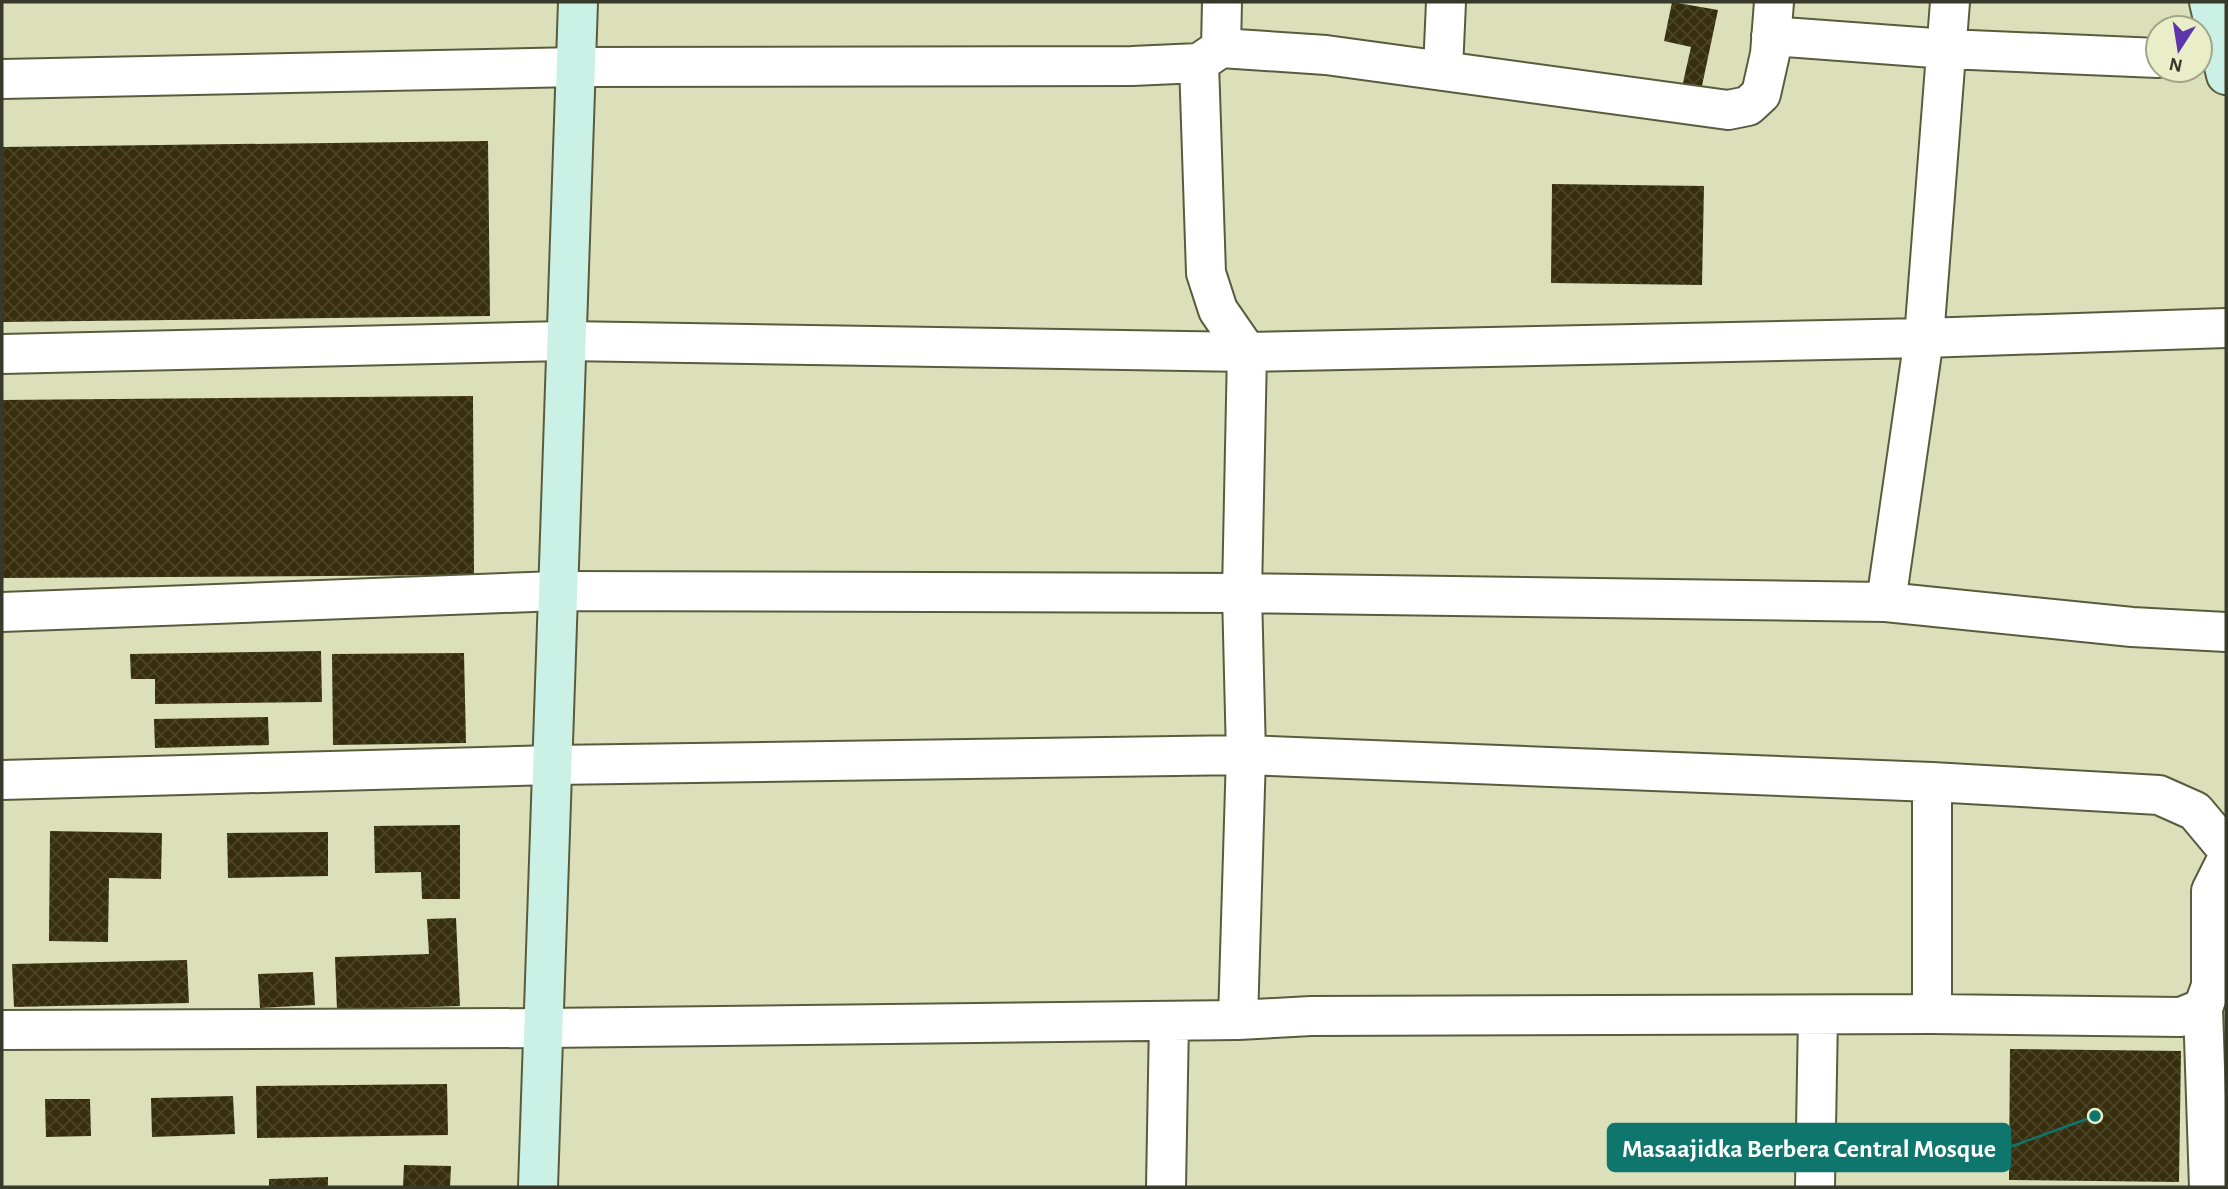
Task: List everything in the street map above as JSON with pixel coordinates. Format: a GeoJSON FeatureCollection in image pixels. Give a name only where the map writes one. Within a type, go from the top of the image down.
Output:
{"type":"FeatureCollection","features":[{"type":"Feature","properties":{"kind":"street"},"geometry":{"type":"LineString","coordinates":[[538,1187],[578,2]]}},
{"type":"Feature","properties":{"kind":"street"},"geometry":{"type":"LineString","coordinates":[[1222,2],[1210,55],[1206,273],[1218,310],[1247,352],[1242,593],[1246,755],[1238,1020]]}},
{"type":"Feature","properties":{"kind":"street"},"geometry":{"type":"LineString","coordinates":[[1443,70],[1446,2]]}},
{"type":"Feature","properties":{"kind":"street"},"geometry":{"type":"LineString","coordinates":[[1886,602],[1924,338],[1950,2]]}},
{"type":"Feature","properties":{"kind":"street"},"geometry":{"type":"LineString","coordinates":[[2209,2],[2216,65]]}},
{"type":"Feature","properties":{"kind":"street"},"geometry":{"type":"LineString","coordinates":[[2,79],[576,67],[1132,66],[1210,55],[1326,55],[1728,110],[1748,106],[1761,94],[1770,54],[1773,19],[1947,49],[2144,57]]}},
{"type":"Feature","properties":{"kind":"street"},"geometry":{"type":"LineString","coordinates":[[2,354],[566,341],[1247,352],[1924,338],[2226,328]]}},
{"type":"Feature","properties":{"kind":"street"},"geometry":{"type":"LineString","coordinates":[[2,612],[558,591],[1242,593],[1886,602],[2132,627],[2226,632]]}},
{"type":"Feature","properties":{"kind":"street"},"geometry":{"type":"LineString","coordinates":[[2,780],[552,765],[1246,755],[1932,782],[2159,795],[2195,811],[2226,848]]}},
{"type":"Feature","properties":{"kind":"street"},"geometry":{"type":"LineString","coordinates":[[1932,782],[1932,1014]]}},
{"type":"Feature","properties":{"kind":"street"},"geometry":{"type":"LineString","coordinates":[[2209,1187],[2203,1008],[2211,986],[2211,891],[2226,861]]}},
{"type":"Feature","properties":{"kind":"street"},"geometry":{"type":"LineString","coordinates":[[2,1030],[543,1028],[1238,1020],[1311,1016],[1932,1014],[2180,1017],[2203,1008]]}},
{"type":"Feature","properties":{"kind":"street"},"geometry":{"type":"LineString","coordinates":[[1815,1187],[1818,1015]]}},
{"type":"Feature","properties":{"kind":"street"},"geometry":{"type":"LineString","coordinates":[[1166,1187],[1168,1021]]}},
{"type":"Feature","properties":{"kind":"building"},"geometry":{"type":"Polygon","coordinates":[[[1672,2],[1718,10],[1699,100],[1680,96],[1691,47],[1664,41],[1672,2]]]}},
{"type":"Feature","properties":{"kind":"building"},"geometry":{"type":"Polygon","coordinates":[[[488,141],[490,316],[2,322],[2,147],[488,141]]]}},
{"type":"Feature","properties":{"kind":"building"},"geometry":{"type":"Polygon","coordinates":[[[1552,184],[1704,186],[1702,285],[1551,283],[1552,184]]]}},
{"type":"Feature","properties":{"kind":"building"},"geometry":{"type":"Polygon","coordinates":[[[473,396],[474,575],[2,578],[2,400],[473,396]]]}},
{"type":"Feature","properties":{"kind":"building"},"geometry":{"type":"Polygon","coordinates":[[[321,651],[322,702],[155,704],[155,679],[131,679],[130,654],[321,651]]]}},
{"type":"Feature","properties":{"kind":"building"},"geometry":{"type":"Polygon","coordinates":[[[464,653],[466,743],[333,745],[332,654],[464,653]]]}},
{"type":"Feature","properties":{"kind":"building"},"geometry":{"type":"Polygon","coordinates":[[[268,717],[269,745],[155,748],[154,719],[268,717]]]}},
{"type":"Feature","properties":{"kind":"building"},"geometry":{"type":"Polygon","coordinates":[[[460,825],[460,899],[422,899],[421,872],[375,873],[374,826],[460,825]]]}},
{"type":"Feature","properties":{"kind":"building"},"geometry":{"type":"Polygon","coordinates":[[[50,831],[162,833],[161,879],[109,878],[108,942],[49,941],[50,831]]]}},
{"type":"Feature","properties":{"kind":"building"},"geometry":{"type":"Polygon","coordinates":[[[328,832],[328,876],[228,878],[227,833],[328,832]]]}},
{"type":"Feature","properties":{"kind":"building"},"geometry":{"type":"Polygon","coordinates":[[[456,918],[460,1006],[337,1010],[335,957],[429,954],[427,919],[456,918]]]}},
{"type":"Feature","properties":{"kind":"building"},"geometry":{"type":"Polygon","coordinates":[[[187,960],[189,1003],[14,1007],[12,964],[187,960]]]}},
{"type":"Feature","properties":{"kind":"building"},"geometry":{"type":"Polygon","coordinates":[[[313,972],[315,1005],[260,1008],[258,974],[313,972]]]}},
{"type":"Feature","properties":{"kind":"building"},"geometry":{"type":"Polygon","coordinates":[[[2010,1049],[2181,1051],[2179,1182],[2009,1180],[2010,1049]]]}},
{"type":"Feature","properties":{"kind":"building"},"geometry":{"type":"Polygon","coordinates":[[[447,1084],[448,1135],[257,1138],[256,1086],[447,1084]]]}},
{"type":"Feature","properties":{"kind":"building"},"geometry":{"type":"Polygon","coordinates":[[[233,1096],[235,1134],[152,1137],[151,1098],[233,1096]]]}},
{"type":"Feature","properties":{"kind":"building"},"geometry":{"type":"Polygon","coordinates":[[[45,1099],[90,1099],[91,1136],[46,1137],[45,1099]]]}},
{"type":"Feature","properties":{"kind":"building"},"geometry":{"type":"Polygon","coordinates":[[[404,1165],[451,1166],[450,1187],[403,1187],[404,1165]]]}},
{"type":"Feature","properties":{"kind":"building"},"geometry":{"type":"Polygon","coordinates":[[[328,1177],[328,1187],[269,1187],[269,1179],[328,1177]]]}},
{"type":"Feature","properties":{"kind":"place","name":"Masaajidka Berbera Central Mosque"},"geometry":{"type":"Point","coordinates":[2095,1116]}}]}
